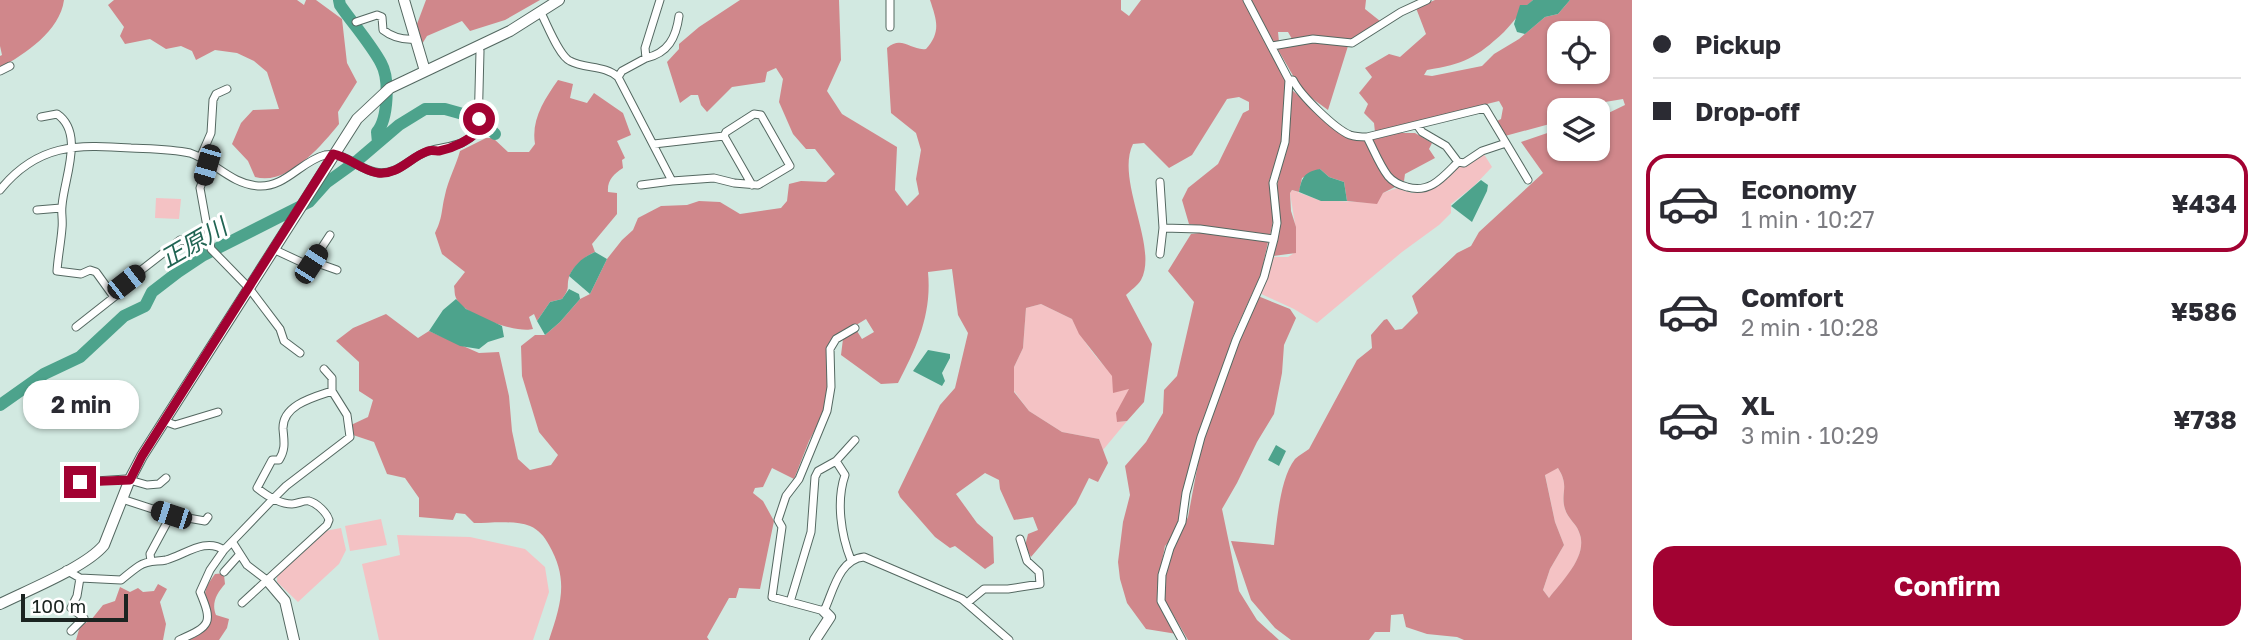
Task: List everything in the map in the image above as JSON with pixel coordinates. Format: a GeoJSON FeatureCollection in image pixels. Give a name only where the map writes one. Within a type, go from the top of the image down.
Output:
{"type":"FeatureCollection","features":[{"type":"Feature","properties":{"kind":"street"},"geometry":{"type":"LineString","coordinates":[[404,0],[425,71]]}},
{"type":"Feature","properties":{"kind":"street"},"geometry":{"type":"LineString","coordinates":[[0,604],[90,558],[104,545],[130,480],[164,421],[357,119],[390,88],[478,47],[541,13],[559,0]]}},
{"type":"Feature","properties":{"kind":"street"},"geometry":{"type":"LineString","coordinates":[[646,58],[645,48],[660,0]]}},
{"type":"Feature","properties":{"kind":"street"},"geometry":{"type":"LineString","coordinates":[[890,0],[890,27]]}},
{"type":"Feature","properties":{"kind":"street"},"geometry":{"type":"LineString","coordinates":[[1182,640],[1161,601],[1162,575],[1182,522],[1186,493],[1201,437],[1236,340],[1264,277],[1277,223],[1273,183],[1285,142],[1289,80],[1247,0]]}},
{"type":"Feature","properties":{"kind":"street"},"geometry":{"type":"LineString","coordinates":[[1272,46],[1313,39],[1352,43],[1401,12],[1427,0]]}},
{"type":"Feature","properties":{"kind":"street"},"geometry":{"type":"LineString","coordinates":[[541,13],[563,55],[569,61],[607,71],[618,77],[672,181]]}},
{"type":"Feature","properties":{"kind":"street"},"geometry":{"type":"LineString","coordinates":[[356,22],[377,15],[382,18],[383,30],[388,34],[406,40],[415,39]]}},
{"type":"Feature","properties":{"kind":"street"},"geometry":{"type":"LineString","coordinates":[[618,77],[622,71],[646,58],[659,55],[672,41],[678,16]]}},
{"type":"Feature","properties":{"kind":"street"},"geometry":{"type":"LineString","coordinates":[[0,190],[12,175],[35,158],[71,146],[175,150],[201,156],[237,180],[256,186],[264,186],[288,177],[314,159],[333,154],[368,170],[388,173],[396,171],[429,151],[453,146],[471,138],[478,131],[478,47]]}},
{"type":"Feature","properties":{"kind":"street"},"geometry":{"type":"LineString","coordinates":[[0,71],[10,66]]}},
{"type":"Feature","properties":{"kind":"street"},"geometry":{"type":"LineString","coordinates":[[1289,80],[1293,80],[1299,93],[1341,131],[1354,137],[1367,137],[1485,108],[1528,180]]}},
{"type":"Feature","properties":{"kind":"street"},"geometry":{"type":"LineString","coordinates":[[201,156],[211,133],[213,100],[216,94],[227,89]]}},
{"type":"Feature","properties":{"kind":"street"},"geometry":{"type":"LineString","coordinates":[[41,117],[57,114],[66,119],[71,146],[61,208],[63,224],[57,271],[81,274],[90,270],[96,272],[114,297]]}},
{"type":"Feature","properties":{"kind":"street"},"geometry":{"type":"LineString","coordinates":[[641,184],[715,178],[752,185],[764,182],[790,166],[761,116],[754,114],[724,136],[654,144]]}},
{"type":"Feature","properties":{"kind":"street"},"geometry":{"type":"LineString","coordinates":[[1416,125],[1422,132],[1446,146],[1458,162],[1464,163],[1482,151],[1506,144]]}},
{"type":"Feature","properties":{"kind":"street"},"geometry":{"type":"LineString","coordinates":[[724,136],[752,185]]}},
{"type":"Feature","properties":{"kind":"street"},"geometry":{"type":"LineString","coordinates":[[1367,137],[1390,178],[1399,185],[1415,190],[1435,184],[1458,162]]}},
{"type":"Feature","properties":{"kind":"street"},"geometry":{"type":"LineString","coordinates":[[210,162],[200,188],[211,249],[249,288],[280,329],[284,341],[300,353]]}},
{"type":"Feature","properties":{"kind":"street"},"geometry":{"type":"LineString","coordinates":[[1160,182],[1163,228],[1160,254]]}},
{"type":"Feature","properties":{"kind":"street"},"geometry":{"type":"LineString","coordinates":[[37,210],[61,208]]}},
{"type":"Feature","properties":{"kind":"street"},"geometry":{"type":"LineString","coordinates":[[1163,228],[1200,229],[1274,239]]}},
{"type":"Feature","properties":{"kind":"street"},"geometry":{"type":"LineString","coordinates":[[311,264],[330,234]]}},
{"type":"Feature","properties":{"kind":"street"},"geometry":{"type":"LineString","coordinates":[[76,327],[123,290],[126,282],[180,240],[209,244]]}},
{"type":"Feature","properties":{"kind":"street"},"geometry":{"type":"LineString","coordinates":[[273,249],[301,262],[337,270]]}},
{"type":"Feature","properties":{"kind":"street"},"geometry":{"type":"LineString","coordinates":[[815,640],[830,617],[824,611],[772,597],[782,527],[778,520],[786,496],[799,479],[827,411],[831,387],[830,349],[836,339],[855,328]]}},
{"type":"Feature","properties":{"kind":"street"},"geometry":{"type":"LineString","coordinates":[[179,640],[203,627],[209,615],[207,604],[200,592],[210,570],[224,550],[286,486],[350,437],[347,415],[332,391],[332,378],[324,369]]}},
{"type":"Feature","properties":{"kind":"street"},"geometry":{"type":"LineString","coordinates":[[242,603],[256,587],[268,581],[327,525],[327,514],[312,502],[291,505],[273,499],[257,488],[272,460],[279,460],[283,453],[285,416],[291,409],[332,391]]}},
{"type":"Feature","properties":{"kind":"street"},"geometry":{"type":"LineString","coordinates":[[164,421],[176,425],[219,412]]}},
{"type":"Feature","properties":{"kind":"street"},"geometry":{"type":"LineString","coordinates":[[790,602],[811,532],[815,477],[818,471],[836,461],[855,440]]}},
{"type":"Feature","properties":{"kind":"street"},"geometry":{"type":"LineString","coordinates":[[836,461],[845,475],[841,516],[846,548],[851,560]]}},
{"type":"Feature","properties":{"kind":"street"},"geometry":{"type":"LineString","coordinates":[[80,482],[130,480],[147,485],[159,484],[166,478]]}},
{"type":"Feature","properties":{"kind":"street"},"geometry":{"type":"LineString","coordinates":[[122,499],[171,515],[205,521],[208,517]]}},
{"type":"Feature","properties":{"kind":"street"},"geometry":{"type":"LineString","coordinates":[[151,561],[150,554],[171,515]]}},
{"type":"Feature","properties":{"kind":"street"},"geometry":{"type":"LineString","coordinates":[[967,603],[984,589],[1008,589],[1040,584],[1039,572],[1027,561],[1020,539]]}},
{"type":"Feature","properties":{"kind":"street"},"geometry":{"type":"LineString","coordinates":[[233,543],[247,565],[268,581],[285,601],[294,640]]}},
{"type":"Feature","properties":{"kind":"street"},"geometry":{"type":"LineString","coordinates":[[66,570],[80,578],[121,580],[140,565],[166,560],[186,550],[203,546],[219,546],[224,550]]}},
{"type":"Feature","properties":{"kind":"street"},"geometry":{"type":"LineString","coordinates":[[224,572],[240,554]]}},
{"type":"Feature","properties":{"kind":"street"},"geometry":{"type":"LineString","coordinates":[[824,611],[842,572],[851,560],[864,556],[962,599],[1009,640]]}},
{"type":"Feature","properties":{"kind":"street"},"geometry":{"type":"LineString","coordinates":[[71,631],[84,618],[71,608],[77,596],[80,578]]}},
{"type":"Feature","properties":{"kind":"shaded area"},"geometry":{"type":"Polygon","coordinates":[[[0,0],[64,0],[56,22],[49,31],[30,49],[0,68],[2,55],[0,0]]]}},
{"type":"Feature","properties":{"kind":"shaded area"},"geometry":{"type":"Polygon","coordinates":[[[114,0],[297,0],[304,5],[306,0],[316,0],[342,19],[347,63],[357,82],[338,112],[339,124],[313,153],[291,170],[280,176],[255,177],[248,161],[232,144],[241,123],[253,110],[279,109],[267,72],[254,61],[237,53],[215,50],[196,60],[192,51],[181,46],[166,49],[150,39],[125,44],[120,36],[124,27],[108,5],[114,0]]]}},
{"type":"Feature","properties":{"kind":"shaded area"},"geometry":{"type":"Polygon","coordinates":[[[426,0],[540,0],[505,20],[470,31],[462,21],[427,36],[422,44],[417,24],[426,0]]]}},
{"type":"Feature","properties":{"kind":"shaded area"},"geometry":{"type":"Polygon","coordinates":[[[740,0],[839,0],[841,60],[827,91],[842,114],[897,147],[895,190],[907,206],[919,194],[916,179],[921,150],[916,133],[891,113],[887,48],[892,44],[902,43],[926,49],[936,32],[930,0],[1121,0],[1121,10],[1129,16],[1141,0],[1244,0],[1286,79],[1282,146],[1269,181],[1274,216],[1270,236],[1189,224],[1182,200],[1188,188],[1218,164],[1243,113],[1249,110],[1249,102],[1239,97],[1227,99],[1192,155],[1169,168],[1144,143],[1133,144],[1129,159],[1129,176],[1142,232],[1145,266],[1141,280],[1126,295],[1152,344],[1144,402],[1127,421],[1117,422],[1116,413],[1129,389],[1113,393],[1112,376],[1079,334],[1072,319],[1041,304],[1026,308],[1023,348],[1014,367],[1014,392],[1029,411],[1062,432],[1099,439],[1108,463],[1098,482],[1089,478],[1076,504],[1031,557],[1025,546],[1028,534],[1038,530],[1033,517],[1014,520],[1000,489],[999,480],[985,473],[956,494],[977,523],[993,537],[994,563],[985,569],[955,546],[950,548],[935,537],[898,492],[940,405],[955,388],[968,333],[958,315],[952,269],[928,272],[928,302],[922,330],[898,383],[881,384],[841,355],[843,339],[857,331],[862,339],[874,332],[866,319],[835,338],[828,350],[826,408],[794,479],[772,468],[763,487],[755,488],[753,493],[763,501],[774,521],[760,589],[739,588],[736,598],[729,598],[707,637],[709,640],[549,640],[560,603],[561,581],[555,558],[545,539],[539,531],[523,524],[474,523],[465,514],[456,513],[453,520],[419,517],[419,498],[405,478],[387,474],[374,442],[353,435],[351,425],[368,417],[373,400],[359,391],[359,362],[336,341],[353,328],[386,314],[418,338],[429,331],[479,353],[499,352],[509,396],[518,459],[530,470],[551,465],[558,455],[539,432],[522,376],[521,346],[535,335],[545,335],[580,299],[590,294],[607,259],[633,230],[638,218],[661,206],[687,205],[699,201],[720,202],[740,214],[781,208],[787,201],[789,184],[801,181],[826,182],[835,174],[815,149],[806,149],[793,134],[779,102],[783,79],[776,68],[767,72],[765,82],[732,87],[707,112],[698,95],[691,95],[680,103],[667,62],[679,49],[679,44],[699,27],[740,0]]]}},
{"type":"Feature","properties":{"kind":"shaded area"},"geometry":{"type":"Polygon","coordinates":[[[1249,0],[1366,0],[1365,9],[1380,21],[1352,41],[1312,37],[1292,39],[1288,32],[1278,32],[1279,42],[1270,40],[1249,0]]]}},
{"type":"Feature","properties":{"kind":"shaded area"},"geometry":{"type":"Polygon","coordinates":[[[1435,0],[1533,0],[1504,32],[1485,48],[1460,62],[1427,70],[1424,75],[1432,76],[1482,66],[1494,54],[1519,39],[1545,17],[1558,14],[1570,0],[1632,0],[1632,640],[1464,640],[1427,634],[1406,627],[1403,614],[1391,615],[1390,632],[1375,632],[1369,640],[1291,640],[1275,628],[1251,600],[1231,541],[1274,545],[1280,500],[1290,467],[1295,459],[1309,449],[1357,360],[1372,348],[1371,335],[1387,319],[1395,330],[1402,329],[1418,313],[1412,296],[1457,253],[1471,246],[1479,232],[1543,173],[1521,142],[1547,133],[1547,161],[1610,161],[1610,112],[1625,105],[1623,99],[1610,101],[1610,98],[1547,98],[1547,125],[1505,136],[1497,121],[1501,119],[1503,108],[1499,101],[1375,132],[1374,123],[1364,113],[1368,104],[1359,93],[1372,77],[1365,68],[1389,54],[1400,57],[1426,34],[1416,8],[1435,0]],[[1558,468],[1545,475],[1555,522],[1564,545],[1550,569],[1543,590],[1549,598],[1573,567],[1578,558],[1581,541],[1578,529],[1565,509],[1562,475],[1558,468]]]}},
{"type":"Feature","properties":{"kind":"shaded area"},"geometry":{"type":"Polygon","coordinates":[[[1533,0],[1570,0],[1558,14],[1545,17],[1525,34],[1517,32],[1514,24],[1520,5],[1527,5],[1533,0]]]}},
{"type":"Feature","properties":{"kind":"shaded area"},"geometry":{"type":"Polygon","coordinates":[[[1313,42],[1348,46],[1328,110],[1302,91],[1277,48],[1313,42]]]}},
{"type":"Feature","properties":{"kind":"shaded area"},"geometry":{"type":"Polygon","coordinates":[[[558,80],[573,84],[570,98],[587,103],[594,93],[623,113],[631,135],[617,141],[625,158],[622,160],[623,168],[609,184],[608,192],[617,193],[617,214],[592,244],[595,252],[573,269],[562,299],[550,302],[537,321],[534,314],[529,317],[533,329],[515,329],[479,317],[461,304],[455,296],[454,286],[465,272],[442,254],[435,233],[441,218],[446,189],[460,151],[486,138],[493,138],[508,152],[529,152],[535,144],[535,127],[540,110],[558,80]]]}},
{"type":"Feature","properties":{"kind":"shaded area"},"geometry":{"type":"Polygon","coordinates":[[[1292,90],[1340,133],[1365,140],[1395,187],[1383,193],[1377,204],[1347,201],[1344,182],[1329,177],[1320,169],[1302,178],[1299,192],[1292,190],[1290,193],[1291,211],[1296,227],[1296,253],[1273,256],[1280,223],[1276,190],[1288,139],[1292,90]]]}},
{"type":"Feature","properties":{"kind":"shaded area"},"geometry":{"type":"Polygon","coordinates":[[[1393,133],[1415,133],[1432,143],[1429,149],[1435,158],[1405,174],[1404,181],[1394,179],[1376,155],[1371,138],[1393,133]]]}},
{"type":"Feature","properties":{"kind":"shaded area"},"geometry":{"type":"Polygon","coordinates":[[[1482,151],[1492,167],[1451,204],[1451,213],[1317,323],[1257,292],[1271,257],[1288,257],[1294,253],[1296,230],[1290,193],[1292,190],[1319,200],[1375,203],[1383,193],[1397,188],[1412,193],[1440,182],[1458,162],[1482,151]]]}},
{"type":"Feature","properties":{"kind":"shaded area"},"geometry":{"type":"Polygon","coordinates":[[[1320,169],[1329,177],[1344,182],[1347,201],[1321,201],[1299,192],[1305,176],[1320,169]]]}},
{"type":"Feature","properties":{"kind":"shaded area"},"geometry":{"type":"Polygon","coordinates":[[[1481,180],[1488,185],[1487,191],[1472,222],[1451,206],[1481,180]]]}},
{"type":"Feature","properties":{"kind":"shaded area"},"geometry":{"type":"Polygon","coordinates":[[[156,198],[181,199],[179,219],[155,218],[156,198]]]}},
{"type":"Feature","properties":{"kind":"shaded area"},"geometry":{"type":"Polygon","coordinates":[[[1207,232],[1268,242],[1261,274],[1233,336],[1199,437],[1182,493],[1179,521],[1173,538],[1165,546],[1157,588],[1158,601],[1177,634],[1146,629],[1127,603],[1118,562],[1123,522],[1130,495],[1125,466],[1146,442],[1163,413],[1164,390],[1177,376],[1194,302],[1168,271],[1191,234],[1207,232]]]}},
{"type":"Feature","properties":{"kind":"shaded area"},"geometry":{"type":"Polygon","coordinates":[[[595,252],[607,259],[590,294],[569,276],[580,261],[595,252]]]}},
{"type":"Feature","properties":{"kind":"shaded area"},"geometry":{"type":"Polygon","coordinates":[[[569,289],[579,294],[580,299],[545,335],[537,321],[550,302],[562,299],[569,289]]]}},
{"type":"Feature","properties":{"kind":"shaded area"},"geometry":{"type":"Polygon","coordinates":[[[1258,296],[1290,309],[1296,318],[1284,345],[1274,414],[1222,509],[1239,591],[1257,620],[1279,640],[1188,640],[1164,599],[1162,589],[1173,549],[1188,517],[1203,437],[1238,340],[1258,296]]]}},
{"type":"Feature","properties":{"kind":"shaded area"},"geometry":{"type":"Polygon","coordinates":[[[456,299],[466,309],[502,326],[504,337],[488,342],[479,349],[460,346],[429,331],[443,310],[456,299]]]}},
{"type":"Feature","properties":{"kind":"shaded area"},"geometry":{"type":"Polygon","coordinates":[[[1041,304],[1072,319],[1096,357],[1130,388],[1117,422],[1127,421],[1103,450],[1099,439],[1062,432],[1029,411],[1014,391],[1014,367],[1023,348],[1026,308],[1041,304]]]}},
{"type":"Feature","properties":{"kind":"shaded area"},"geometry":{"type":"Polygon","coordinates":[[[928,350],[950,354],[942,373],[945,381],[942,386],[913,371],[928,350]]]}},
{"type":"Feature","properties":{"kind":"shaded area"},"geometry":{"type":"Polygon","coordinates":[[[1276,445],[1286,451],[1279,466],[1268,460],[1276,445]]]}},
{"type":"Feature","properties":{"kind":"shaded area"},"geometry":{"type":"Polygon","coordinates":[[[1558,468],[1564,485],[1565,509],[1578,529],[1581,541],[1578,559],[1549,598],[1543,590],[1550,569],[1564,545],[1555,522],[1545,474],[1558,468]]]}},
{"type":"Feature","properties":{"kind":"shaded area"},"geometry":{"type":"Polygon","coordinates":[[[381,519],[387,545],[350,551],[345,526],[381,519]]]}},
{"type":"Feature","properties":{"kind":"shaded area"},"geometry":{"type":"Polygon","coordinates":[[[341,528],[346,550],[339,564],[298,602],[277,582],[277,576],[325,531],[341,528]]]}},
{"type":"Feature","properties":{"kind":"shaded area"},"geometry":{"type":"Polygon","coordinates":[[[397,535],[470,537],[525,549],[545,567],[549,592],[533,640],[379,640],[362,564],[400,555],[397,535]]]}},
{"type":"Feature","properties":{"kind":"shaded area"},"geometry":{"type":"Polygon","coordinates":[[[226,573],[225,584],[217,595],[214,606],[216,615],[229,619],[227,628],[219,640],[184,640],[204,630],[211,617],[205,599],[207,586],[215,574],[226,573]]]}},
{"type":"Feature","properties":{"kind":"shaded area"},"geometry":{"type":"Polygon","coordinates":[[[158,584],[167,589],[160,602],[166,624],[163,640],[76,640],[80,626],[91,620],[103,605],[115,601],[120,587],[130,592],[138,588],[143,592],[154,591],[158,584]]]}},
{"type":"Feature","properties":{"kind":"waterway"},"geometry":{"type":"LineString","coordinates":[[339,0],[384,70],[386,99],[384,118],[377,132],[378,143]]}},
{"type":"Feature","properties":{"kind":"waterway","name":"正原川"},"geometry":{"type":"LineString","coordinates":[[0,405],[44,374],[80,357],[124,316],[145,306],[152,292],[202,256],[309,202],[326,183],[399,125],[425,109],[445,109],[470,116],[483,122],[495,134]]}},
{"type":"Feature","properties":{"kind":"route"},"geometry":{"type":"LineString","coordinates":[[80,482],[130,480],[142,456],[333,154],[368,170],[388,173],[429,151],[453,146],[471,138],[478,131],[479,119]]}}]}
